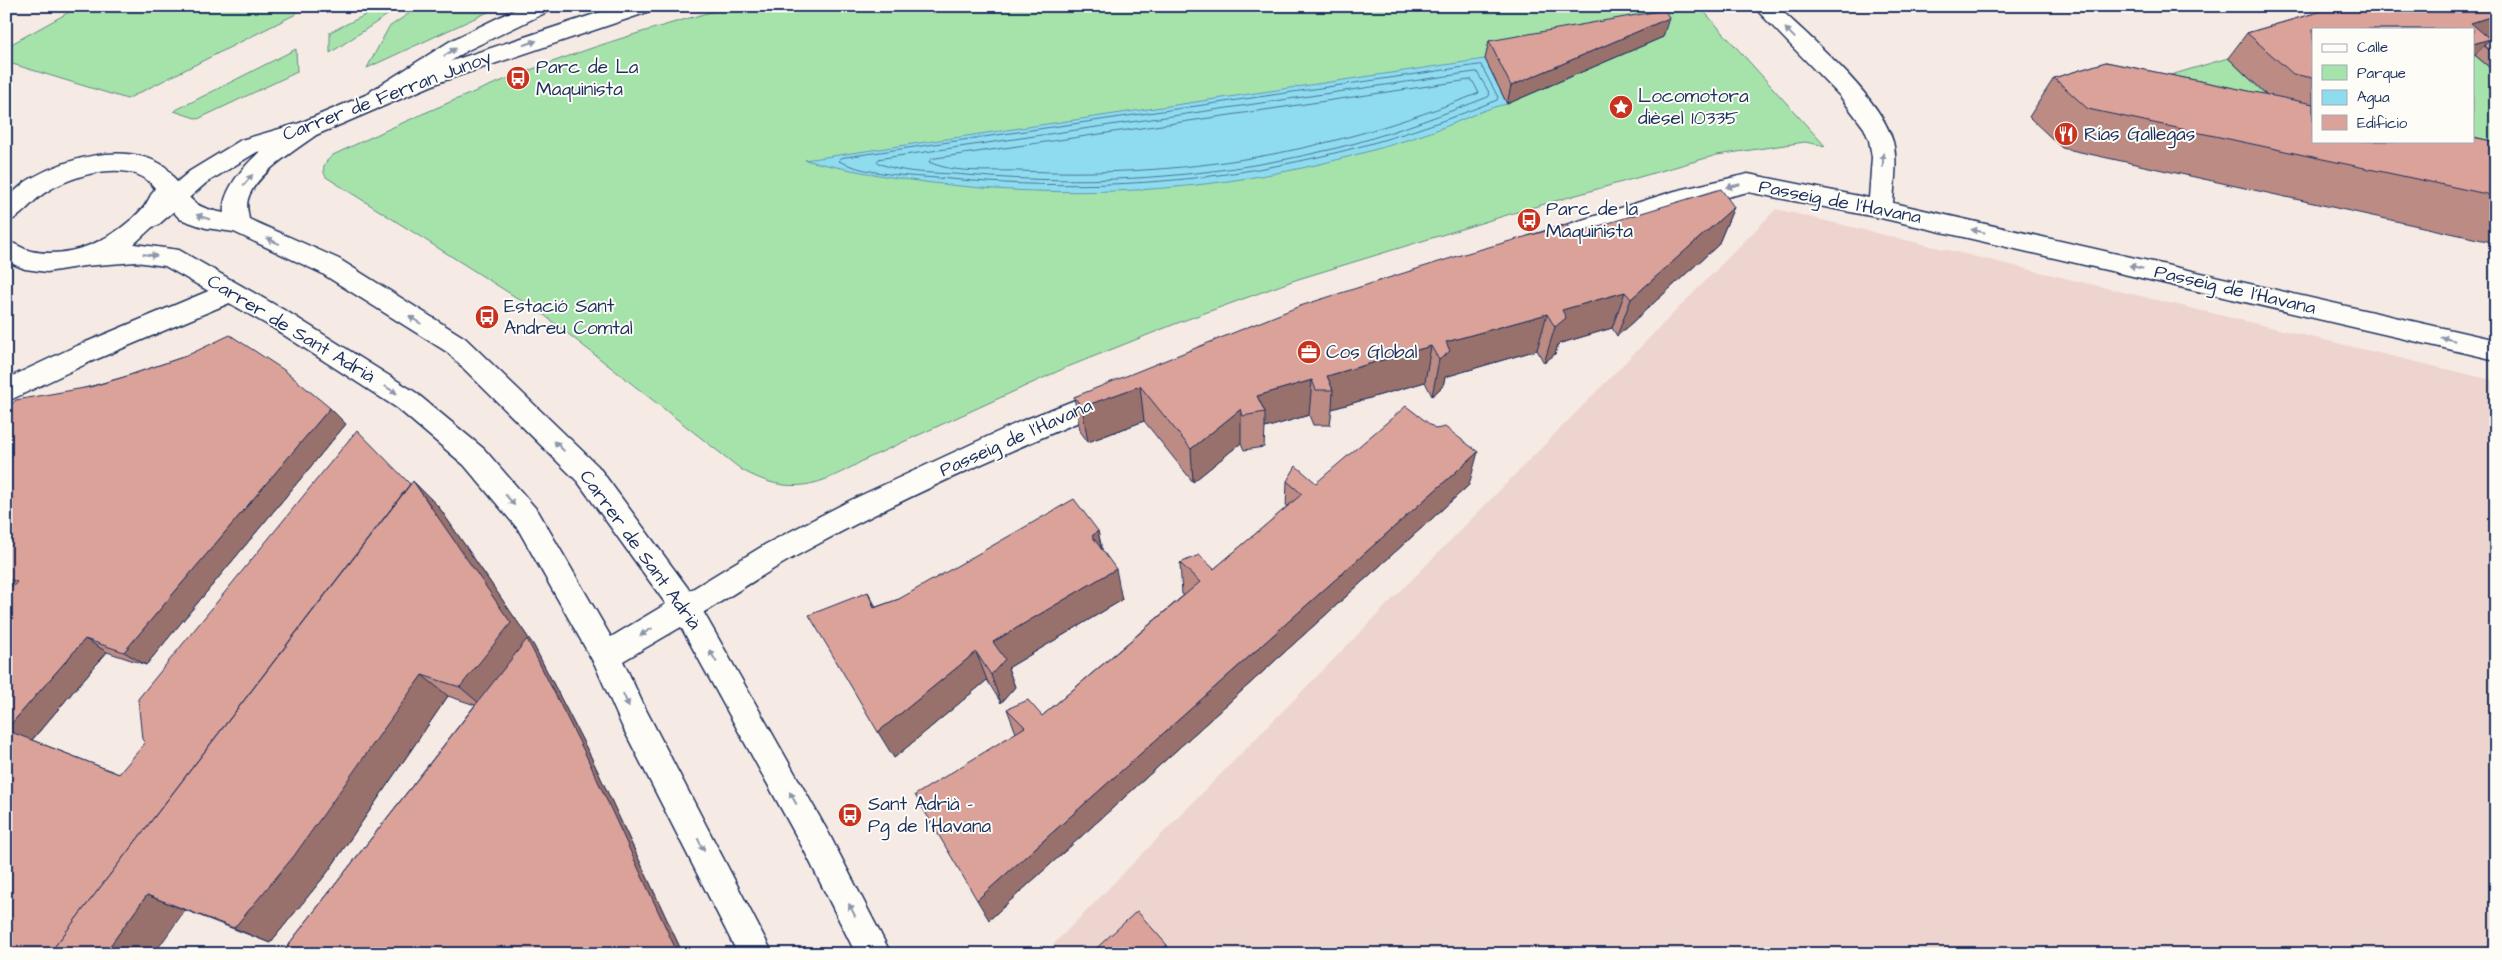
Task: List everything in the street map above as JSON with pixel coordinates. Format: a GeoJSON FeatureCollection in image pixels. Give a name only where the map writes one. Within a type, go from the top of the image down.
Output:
{"type":"FeatureCollection","features":[{"type":"Feature","properties":{"kind":"main road"},"geometry":{"type":"LineString","coordinates":[[379,97],[460,45],[541,6]]}},
{"type":"Feature","properties":{"kind":"main road","name":"Carrer de Ferran Junoy"},"geometry":{"type":"LineString","coordinates":[[84,257],[124,240],[149,219],[168,189],[198,177],[241,150],[308,130],[379,97],[432,76],[642,6]]}},
{"type":"Feature","properties":{"kind":"main road"},"geometry":{"type":"LineString","coordinates":[[1764,6],[1858,103],[1875,126],[1884,151],[1881,209]]}},
{"type":"Feature","properties":{"kind":"main road"},"geometry":{"type":"LineString","coordinates":[[238,224],[234,203],[239,190],[257,169],[308,130]]}},
{"type":"Feature","properties":{"kind":"main road","name":"Carrer de Sant Adrià"},"geometry":{"type":"LineString","coordinates":[[6,213],[37,186],[82,166],[112,162],[138,164],[157,173],[168,189],[190,213],[206,219],[238,224],[330,266],[456,346],[588,474],[686,608],[816,841],[874,954]]}},
{"type":"Feature","properties":{"kind":"main road","name":"Passeig de l'Havana"},"geometry":{"type":"LineString","coordinates":[[1514,253],[1676,200],[1748,183],[1881,209],[2496,350]]}},
{"type":"Feature","properties":{"kind":"main road","name":"Carrer de Sant Adrià"},"geometry":{"type":"LineString","coordinates":[[84,257],[136,253],[170,257],[282,321],[406,400],[474,458],[528,520],[606,656],[633,716],[756,954]]}},
{"type":"Feature","properties":{"kind":"main road"},"geometry":{"type":"LineString","coordinates":[[10,256],[37,263],[84,257]]}},
{"type":"Feature","properties":{"kind":"main road"},"geometry":{"type":"LineString","coordinates":[[6,391],[81,355],[230,292]]}},
{"type":"Feature","properties":{"kind":"main road","name":"Passeig de l'Havana"},"geometry":{"type":"LineString","coordinates":[[606,656],[776,553],[861,508],[1054,419],[1136,387]]}},
{"type":"Feature","properties":{"kind":"shaded area"},"geometry":{"type":"Polygon","coordinates":[[[1776,209],[2496,381],[2496,954],[1044,954],[1776,209]]]}},
{"type":"Feature","properties":{"kind":"green space"},"geometry":{"type":"Polygon","coordinates":[[[80,6],[295,6],[296,14],[127,99],[6,62],[6,47],[80,6]]]}},
{"type":"Feature","properties":{"kind":"green space"},"geometry":{"type":"Polygon","coordinates":[[[384,6],[401,6],[330,53],[330,32],[384,6]]]}},
{"type":"Feature","properties":{"kind":"green space"},"geometry":{"type":"Polygon","coordinates":[[[420,6],[501,6],[367,68],[389,27],[420,6]]]}},
{"type":"Feature","properties":{"kind":"green space"},"geometry":{"type":"Polygon","coordinates":[[[732,6],[1699,6],[1825,146],[1805,142],[1717,155],[1520,211],[1295,280],[1180,322],[1065,368],[819,482],[790,486],[759,478],[742,470],[544,315],[326,177],[324,173],[326,162],[333,155],[421,114],[481,89],[592,48],[732,6]]]}},
{"type":"Feature","properties":{"kind":"green space"},"geometry":{"type":"Polygon","coordinates":[[[296,49],[297,72],[198,119],[174,111],[296,49]]]}},
{"type":"Feature","properties":{"kind":"green space"},"geometry":{"type":"Polygon","coordinates":[[[2474,55],[2496,73],[2496,189],[2080,102],[2228,58],[2312,142],[2474,142],[2474,55]]]}},
{"type":"Feature","properties":{"kind":"water"},"geometry":{"type":"Polygon","coordinates":[[[1485,59],[1507,104],[1425,134],[1380,148],[1320,164],[1256,177],[1192,185],[1062,192],[997,189],[933,183],[868,173],[805,160],[1485,59]]]}},
{"type":"Feature","properties":{"kind":"building"},"geometry":{"type":"Polygon","coordinates":[[[2339,6],[2496,6],[2496,15],[2471,23],[2490,39],[2474,44],[2474,28],[2312,28],[2312,78],[2293,74],[2247,33],[2339,6]]]}},
{"type":"Feature","properties":{"kind":"building"},"geometry":{"type":"Polygon","coordinates":[[[1665,10],[1669,18],[1511,86],[1489,41],[1665,10]]]}},
{"type":"Feature","properties":{"kind":"building"},"geometry":{"type":"Polygon","coordinates":[[[2496,34],[2496,55],[2484,46],[2490,39],[2488,37],[2496,34]]]}},
{"type":"Feature","properties":{"kind":"building"},"geometry":{"type":"Polygon","coordinates":[[[2106,62],[2312,104],[2312,142],[2474,142],[2474,137],[2496,142],[2496,196],[2088,109],[2054,78],[2106,62]]]}},
{"type":"Feature","properties":{"kind":"building"},"geometry":{"type":"Polygon","coordinates":[[[1721,189],[1734,207],[1631,299],[1625,292],[1562,310],[1566,318],[1555,327],[1547,314],[1446,342],[1450,351],[1439,360],[1431,346],[1327,376],[1333,390],[1316,390],[1312,380],[1257,396],[1265,412],[1243,416],[1241,409],[1191,449],[1140,386],[1082,407],[1074,397],[1300,306],[1464,254],[1567,225],[1572,234],[1721,189]]]}},
{"type":"Feature","properties":{"kind":"building"},"geometry":{"type":"Polygon","coordinates":[[[230,335],[284,370],[330,408],[124,652],[85,639],[6,730],[6,594],[17,582],[6,578],[6,410],[16,400],[90,387],[124,377],[186,356],[230,335]]]}},
{"type":"Feature","properties":{"kind":"building"},"geometry":{"type":"Polygon","coordinates":[[[1406,406],[1436,429],[1445,427],[1478,452],[977,900],[915,795],[1025,727],[1007,709],[1028,700],[1042,716],[1200,582],[1180,563],[1199,555],[1214,569],[1302,494],[1287,481],[1296,466],[1316,483],[1406,406]]]}},
{"type":"Feature","properties":{"kind":"building"},"geometry":{"type":"Polygon","coordinates":[[[357,430],[410,484],[49,954],[18,954],[6,949],[6,730],[119,774],[145,743],[142,739],[138,699],[357,430]]]}},
{"type":"Feature","properties":{"kind":"building"},"geometry":{"type":"Polygon","coordinates":[[[413,481],[511,623],[460,687],[422,675],[294,856],[234,928],[147,895],[104,954],[49,954],[413,481]]]}},
{"type":"Feature","properties":{"kind":"building"},"geometry":{"type":"Polygon","coordinates":[[[1074,499],[1098,531],[1092,536],[1116,569],[993,642],[1005,659],[991,675],[976,652],[878,732],[809,615],[868,592],[874,608],[899,599],[1074,499]]]}},
{"type":"Feature","properties":{"kind":"building"},"geometry":{"type":"Polygon","coordinates":[[[527,639],[584,751],[678,954],[281,954],[527,639]]]}},
{"type":"Feature","properties":{"kind":"building"},"geometry":{"type":"Polygon","coordinates":[[[1137,911],[1167,945],[1157,954],[1090,954],[1137,911]]]}},
{"type":"Feature","properties":{"kind":"building"},"geometry":{"type":"Polygon","coordinates":[[[6,949],[18,954],[6,954],[6,949]]]}},
{"type":"Feature","properties":{"kind":"place","name":"Parc de La Maquinista"},"geometry":{"type":"Point","coordinates":[518,78]}},
{"type":"Feature","properties":{"kind":"place","name":"Locomotora dièsel 10335"},"geometry":{"type":"Point","coordinates":[1621,107]}},
{"type":"Feature","properties":{"kind":"place","name":"Rías Gallegas"},"geometry":{"type":"Point","coordinates":[2066,134]}},
{"type":"Feature","properties":{"kind":"place","name":"Parc de la Maquinista"},"geometry":{"type":"Point","coordinates":[1529,220]}},
{"type":"Feature","properties":{"kind":"place","name":"Estació Sant Andreu Comtal"},"geometry":{"type":"Point","coordinates":[487,317]}},
{"type":"Feature","properties":{"kind":"place","name":"Cos Global"},"geometry":{"type":"Point","coordinates":[1309,352]}},
{"type":"Feature","properties":{"kind":"place","name":"Sant Adrià - Pg de l'Havana"},"geometry":{"type":"Point","coordinates":[850,815]}}]}
